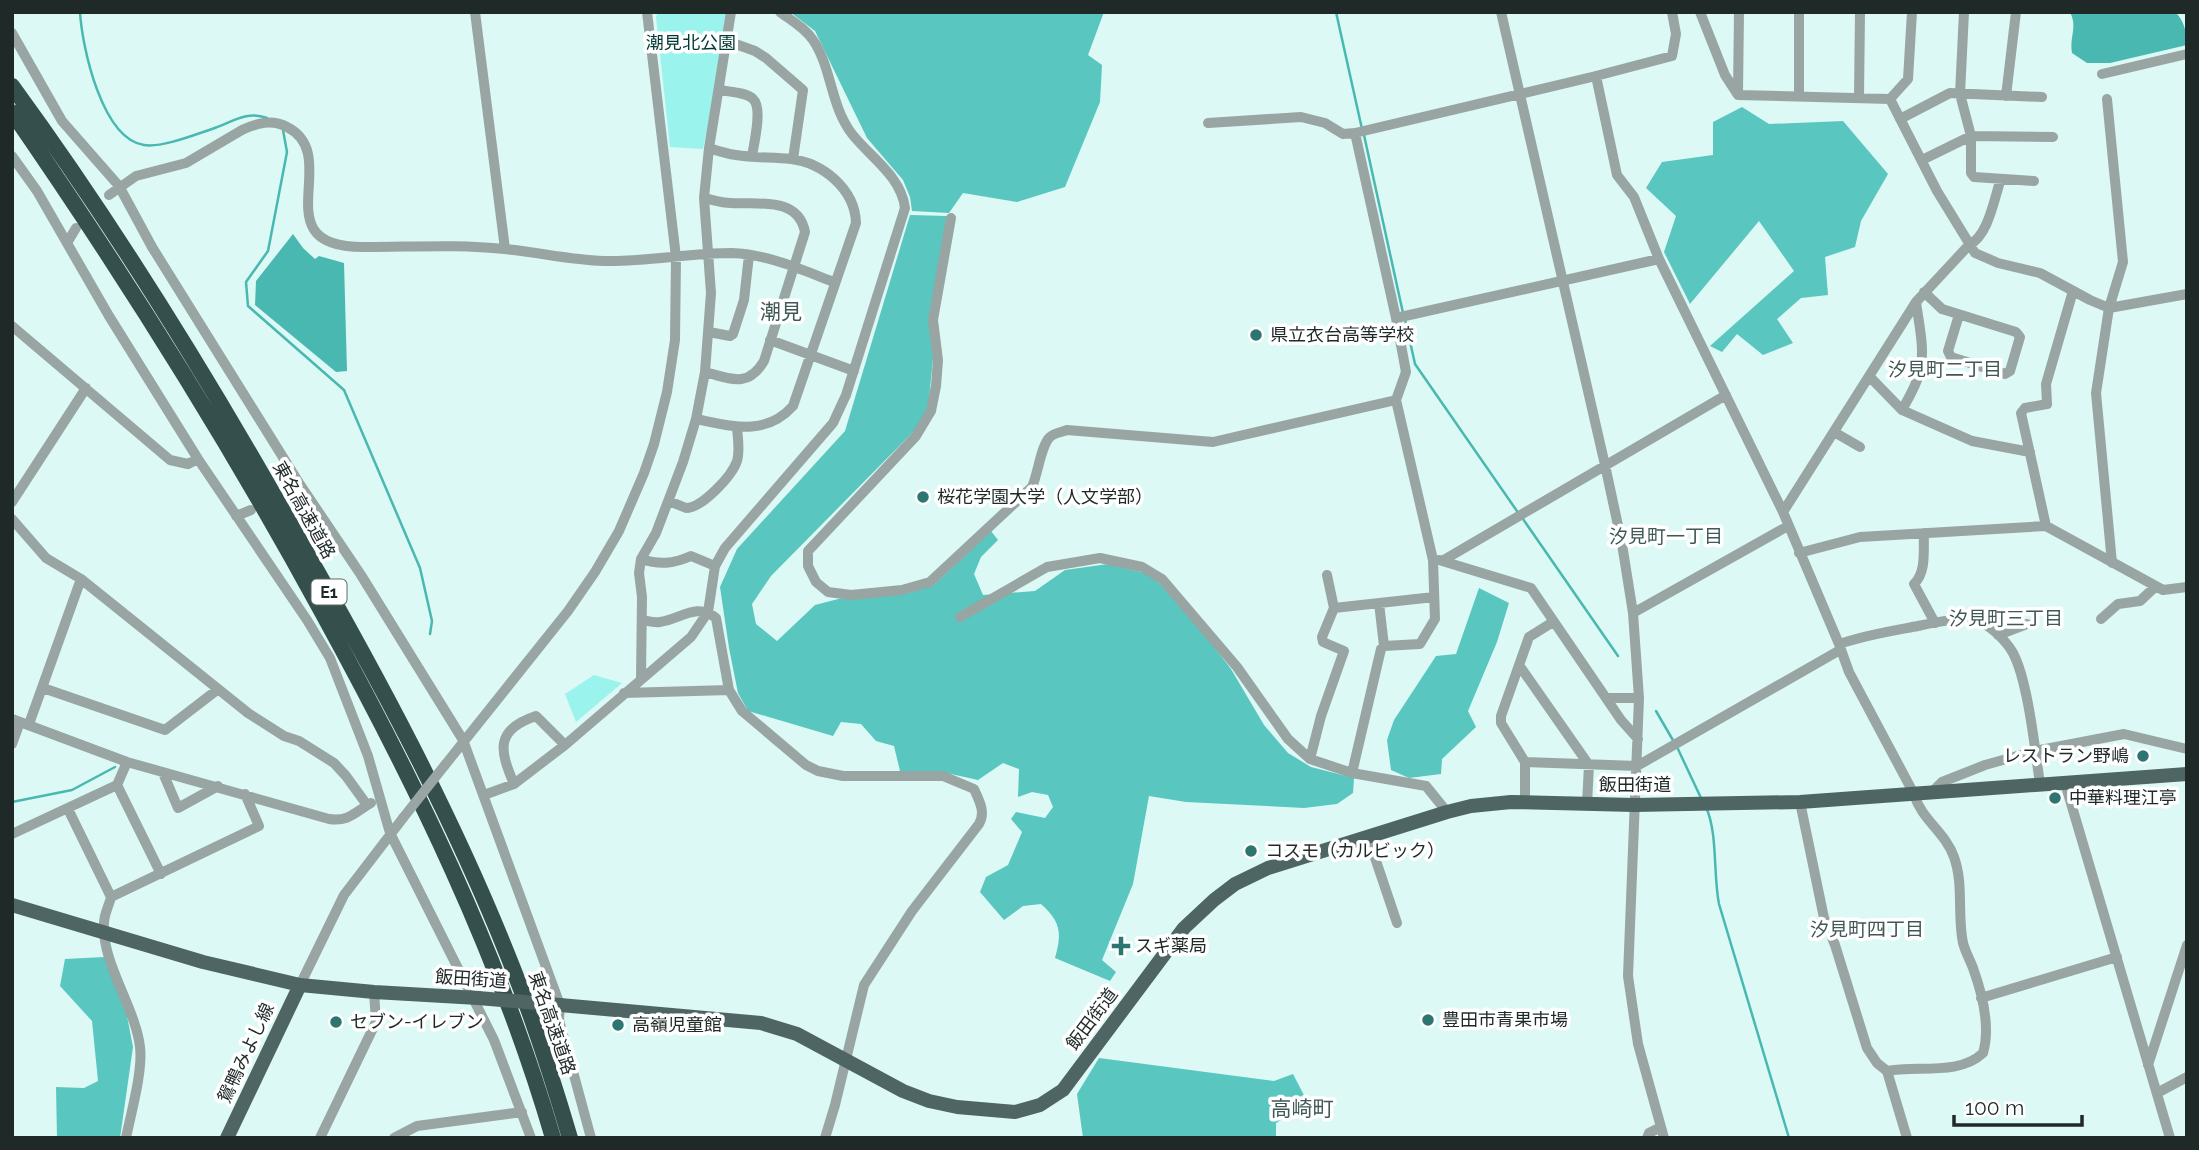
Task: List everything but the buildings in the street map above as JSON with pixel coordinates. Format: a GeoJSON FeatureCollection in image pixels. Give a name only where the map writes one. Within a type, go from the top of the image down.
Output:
{"type":"FeatureCollection","features":[{"type":"Feature","properties":{"kind":"highway","name":"東名高速道路"},"geometry":{"type":"LineString","coordinates":[[12,86],[101,215],[201,372],[258,466],[358,644],[485,901],[525,1002],[570,1138]]}},
{"type":"Feature","properties":{"kind":"highway","name":"東名高速道路"},"geometry":{"type":"LineString","coordinates":[[12,112],[74,201],[189,382],[292,556],[384,728],[445,851],[479,929],[518,1029],[552,1138]]}},
{"type":"Feature","properties":{"kind":"main road","name":"飯田街道"},"geometry":{"type":"LineString","coordinates":[[12,905],[202,962],[300,985],[761,1023],[797,1034],[903,1091],[929,1101],[1007,1113],[1033,1108],[1063,1090],[1184,928],[1235,884],[1268,868],[1447,812],[1497,803],[1634,805],[1800,802],[2187,774]]}},
{"type":"Feature","properties":{"kind":"main road","name":"鴛鴨みよし線"},"geometry":{"type":"LineString","coordinates":[[227,1138],[300,985]]}},
{"type":"Feature","properties":{"kind":"street"},"geometry":{"type":"LineString","coordinates":[[475,12],[505,249]]}},
{"type":"Feature","properties":{"kind":"street"},"geometry":{"type":"LineString","coordinates":[[300,985],[344,895],[390,832],[568,611],[614,540],[644,473],[667,392],[675,340],[676,257],[647,12]]}},
{"type":"Feature","properties":{"kind":"street"},"geometry":{"type":"LineString","coordinates":[[641,678],[641,559],[656,533],[669,501],[696,419],[705,372],[710,293],[704,198],[709,148],[731,12]]}},
{"type":"Feature","properties":{"kind":"street"},"geometry":{"type":"LineString","coordinates":[[484,795],[514,784],[565,745],[691,637],[708,612],[715,566],[725,548],[833,423],[854,371],[905,208],[904,201],[895,181],[860,144],[841,118],[814,42],[804,29],[780,12]]}},
{"type":"Feature","properties":{"kind":"street"},"geometry":{"type":"LineString","coordinates":[[1501,12],[1605,465],[1633,613],[1639,698],[1628,976],[1638,1044],[1662,1132],[1649,1133],[1647,1138]]}},
{"type":"Feature","properties":{"kind":"street"},"geometry":{"type":"LineString","coordinates":[[1208,123],[1301,117],[1325,123],[1343,134],[1355,133],[1596,76],[1672,56],[1676,34],[1672,12]]}},
{"type":"Feature","properties":{"kind":"street"},"geometry":{"type":"LineString","coordinates":[[1700,12],[1725,75],[1738,95]]}},
{"type":"Feature","properties":{"kind":"street"},"geometry":{"type":"LineString","coordinates":[[1738,95],[1739,12]]}},
{"type":"Feature","properties":{"kind":"street"},"geometry":{"type":"LineString","coordinates":[[1799,12],[1799,96]]}},
{"type":"Feature","properties":{"kind":"street"},"geometry":{"type":"LineString","coordinates":[[1859,97],[1860,12]]}},
{"type":"Feature","properties":{"kind":"street"},"geometry":{"type":"LineString","coordinates":[[1890,99],[1908,79],[1912,12]]}},
{"type":"Feature","properties":{"kind":"street"},"geometry":{"type":"LineString","coordinates":[[1964,12],[1960,94],[1971,136],[1970,173],[1974,177],[2034,181]]}},
{"type":"Feature","properties":{"kind":"street"},"geometry":{"type":"LineString","coordinates":[[2006,96],[2016,12]]}},
{"type":"Feature","properties":{"kind":"street"},"geometry":{"type":"LineString","coordinates":[[12,33],[62,121],[119,186],[152,247],[463,740],[560,1005],[559,1020],[591,1138]]}},
{"type":"Feature","properties":{"kind":"street"},"geometry":{"type":"LineString","coordinates":[[727,41],[766,58],[803,90],[793,159]]}},
{"type":"Feature","properties":{"kind":"street"},"geometry":{"type":"LineString","coordinates":[[2102,74],[2187,54]]}},
{"type":"Feature","properties":{"kind":"street"},"geometry":{"type":"LineString","coordinates":[[1596,76],[1614,166],[1621,181],[1634,197],[1659,259],[1783,512],[1853,679],[1914,794],[1918,808],[1948,842],[1954,856],[1960,878],[1963,943],[1981,998],[1987,1032],[1983,1053],[1979,1057],[1947,1066],[1886,1071]]}},
{"type":"Feature","properties":{"kind":"street"},"geometry":{"type":"LineString","coordinates":[[720,90],[752,97],[756,102],[758,118],[752,156]]}},
{"type":"Feature","properties":{"kind":"street"},"geometry":{"type":"LineString","coordinates":[[1900,119],[1947,93],[2042,97]]}},
{"type":"Feature","properties":{"kind":"street"},"geometry":{"type":"LineString","coordinates":[[1738,95],[1890,99]]}},
{"type":"Feature","properties":{"kind":"street"},"geometry":{"type":"LineString","coordinates":[[1890,99],[1975,253],[1998,263],[2040,273],[2109,307],[2187,294]]}},
{"type":"Feature","properties":{"kind":"street"},"geometry":{"type":"LineString","coordinates":[[2107,99],[2123,262],[2109,307],[2096,393],[2112,563]]}},
{"type":"Feature","properties":{"kind":"street"},"geometry":{"type":"LineString","coordinates":[[109,195],[136,176],[186,163],[251,125],[272,122],[296,132],[308,150],[308,216],[326,240],[335,245],[352,248],[456,246],[505,249],[586,260],[749,255],[834,282]]}},
{"type":"Feature","properties":{"kind":"street"},"geometry":{"type":"LineString","coordinates":[[1355,133],[1406,372],[1396,400],[1438,560],[1434,597],[1435,619],[1423,642],[1384,646]]}},
{"type":"Feature","properties":{"kind":"street"},"geometry":{"type":"LineString","coordinates":[[1922,160],[1971,136],[2053,137]]}},
{"type":"Feature","properties":{"kind":"street"},"geometry":{"type":"LineString","coordinates":[[696,419],[737,428],[769,424],[788,412],[797,397],[856,223],[854,205],[846,191],[829,175],[809,163],[793,159],[735,155],[709,148]]}},
{"type":"Feature","properties":{"kind":"street"},"geometry":{"type":"LineString","coordinates":[[12,156],[37,191],[198,459],[330,658],[368,756],[390,832],[475,998],[531,1138]]}},
{"type":"Feature","properties":{"kind":"street"},"geometry":{"type":"LineString","coordinates":[[1783,512],[1916,302],[1984,230],[2001,179]]}},
{"type":"Feature","properties":{"kind":"street"},"geometry":{"type":"LineString","coordinates":[[704,198],[726,203],[768,202],[794,211],[801,218],[805,232],[764,361],[757,373],[735,380],[705,372]]}},
{"type":"Feature","properties":{"kind":"street"},"geometry":{"type":"LineString","coordinates":[[951,218],[933,320],[937,360],[931,411],[916,436],[808,551],[808,566],[816,582],[828,592],[851,594],[902,590],[930,582],[1032,487],[1039,474],[1045,446],[1051,436],[1067,430],[1213,442],[1396,400]]}},
{"type":"Feature","properties":{"kind":"street"},"geometry":{"type":"LineString","coordinates":[[67,243],[76,228]]}},
{"type":"Feature","properties":{"kind":"street"},"geometry":{"type":"LineString","coordinates":[[709,332],[730,336],[733,334],[744,300],[749,255]]}},
{"type":"Feature","properties":{"kind":"street"},"geometry":{"type":"LineString","coordinates":[[1396,318],[1659,259]]}},
{"type":"Feature","properties":{"kind":"street"},"geometry":{"type":"LineString","coordinates":[[2046,526],[2021,413],[2025,408],[2046,404],[2046,384],[2073,291]]}},
{"type":"Feature","properties":{"kind":"street"},"geometry":{"type":"LineString","coordinates":[[1924,292],[1942,309],[2016,332],[2020,337],[2010,370],[2004,374],[1951,357],[1948,351],[1959,315]]}},
{"type":"Feature","properties":{"kind":"street"},"geometry":{"type":"LineString","coordinates":[[1902,410],[1919,375],[1921,348],[1916,302]]}},
{"type":"Feature","properties":{"kind":"street"},"geometry":{"type":"LineString","coordinates":[[12,326],[170,460],[188,464],[198,459]]}},
{"type":"Feature","properties":{"kind":"street"},"geometry":{"type":"LineString","coordinates":[[770,340],[854,371]]}},
{"type":"Feature","properties":{"kind":"street"},"geometry":{"type":"LineString","coordinates":[[1869,376],[1902,410],[1972,441],[2030,452]]}},
{"type":"Feature","properties":{"kind":"street"},"geometry":{"type":"LineString","coordinates":[[12,502],[86,388]]}},
{"type":"Feature","properties":{"kind":"street"},"geometry":{"type":"LineString","coordinates":[[1438,560],[1726,395]]}},
{"type":"Feature","properties":{"kind":"street"},"geometry":{"type":"LineString","coordinates":[[669,501],[686,508],[703,503],[734,467],[738,455],[737,428]]}},
{"type":"Feature","properties":{"kind":"street"},"geometry":{"type":"LineString","coordinates":[[1834,432],[1860,447]]}},
{"type":"Feature","properties":{"kind":"street"},"geometry":{"type":"LineString","coordinates":[[236,516],[251,510]]}},
{"type":"Feature","properties":{"kind":"street"},"geometry":{"type":"LineString","coordinates":[[12,519],[46,558],[81,579],[218,690],[284,736],[299,741],[334,763],[367,805]]}},
{"type":"Feature","properties":{"kind":"street"},"geometry":{"type":"LineString","coordinates":[[1633,613],[1788,526]]}},
{"type":"Feature","properties":{"kind":"street"},"geometry":{"type":"LineString","coordinates":[[1799,553],[1860,537],[2046,526],[2163,590],[2187,587]]}},
{"type":"Feature","properties":{"kind":"street"},"geometry":{"type":"LineString","coordinates":[[1924,533],[1923,570],[1921,577],[1914,584],[1936,623]]}},
{"type":"Feature","properties":{"kind":"street"},"geometry":{"type":"LineString","coordinates":[[641,559],[656,564],[679,561],[691,556],[715,566]]}},
{"type":"Feature","properties":{"kind":"street"},"geometry":{"type":"LineString","coordinates":[[960,617],[1047,567],[1100,558],[1142,567],[1163,579],[1237,667],[1288,739],[1310,758],[1352,772],[1426,786],[1447,812]]}},
{"type":"Feature","properties":{"kind":"street"},"geometry":{"type":"LineString","coordinates":[[1438,560],[1531,588],[1621,720],[1638,739]]}},
{"type":"Feature","properties":{"kind":"street"},"geometry":{"type":"LineString","coordinates":[[1310,758],[1321,716],[1344,651],[1323,642],[1322,637],[1334,608],[1327,575]]}},
{"type":"Feature","properties":{"kind":"street"},"geometry":{"type":"LineString","coordinates":[[12,744],[20,722],[43,688],[81,579]]}},
{"type":"Feature","properties":{"kind":"street"},"geometry":{"type":"LineString","coordinates":[[2101,619],[2118,604],[2140,601],[2156,586]]}},
{"type":"Feature","properties":{"kind":"street"},"geometry":{"type":"LineString","coordinates":[[1334,608],[1434,597]]}},
{"type":"Feature","properties":{"kind":"street"},"geometry":{"type":"LineString","coordinates":[[1352,772],[1381,649],[1384,646],[1379,603]]}},
{"type":"Feature","properties":{"kind":"street"},"geometry":{"type":"LineString","coordinates":[[642,620],[659,622],[699,610],[716,618],[729,690],[741,711],[818,771],[843,776],[943,776],[974,789],[981,803],[982,819],[912,911],[864,985],[825,1138]]}},
{"type":"Feature","properties":{"kind":"street"},"geometry":{"type":"LineString","coordinates":[[1525,762],[1637,766],[1863,635],[1936,623],[1972,621],[1984,624],[1998,635],[2014,654],[2021,678],[2040,785]]}},
{"type":"Feature","properties":{"kind":"street"},"geometry":{"type":"LineString","coordinates":[[1525,803],[1525,762],[1501,723],[1501,716],[1529,637],[1553,622]]}},
{"type":"Feature","properties":{"kind":"street"},"geometry":{"type":"LineString","coordinates":[[1998,635],[2027,624]]}},
{"type":"Feature","properties":{"kind":"street"},"geometry":{"type":"LineString","coordinates":[[1519,665],[1589,765],[1587,804]]}},
{"type":"Feature","properties":{"kind":"street"},"geometry":{"type":"LineString","coordinates":[[43,688],[165,730],[218,690]]}},
{"type":"Feature","properties":{"kind":"street"},"geometry":{"type":"LineString","coordinates":[[624,693],[729,690]]}},
{"type":"Feature","properties":{"kind":"street"},"geometry":{"type":"LineString","coordinates":[[1606,698],[1639,698]]}},
{"type":"Feature","properties":{"kind":"street"},"geometry":{"type":"LineString","coordinates":[[514,784],[502,752],[502,744],[512,730],[525,720],[536,716],[565,745]]}},
{"type":"Feature","properties":{"kind":"street"},"geometry":{"type":"LineString","coordinates":[[20,722],[127,762],[340,821],[380,800]]}},
{"type":"Feature","properties":{"kind":"street"},"geometry":{"type":"LineString","coordinates":[[1930,794],[1942,782],[1985,765],[2035,751],[2124,734],[2187,749]]}},
{"type":"Feature","properties":{"kind":"street"},"geometry":{"type":"LineString","coordinates":[[12,834],[117,785],[127,762]]}},
{"type":"Feature","properties":{"kind":"street"},"geometry":{"type":"LineString","coordinates":[[163,773],[178,808],[218,786]]}},
{"type":"Feature","properties":{"kind":"street"},"geometry":{"type":"LineString","coordinates":[[2065,782],[2170,1138]]}},
{"type":"Feature","properties":{"kind":"street"},"geometry":{"type":"LineString","coordinates":[[117,785],[161,874]]}},
{"type":"Feature","properties":{"kind":"street"},"geometry":{"type":"LineString","coordinates":[[111,897],[259,826],[245,794]]}},
{"type":"Feature","properties":{"kind":"street"},"geometry":{"type":"LineString","coordinates":[[1800,802],[1824,918],[1867,1048],[1886,1071],[1907,1138]]}},
{"type":"Feature","properties":{"kind":"street"},"geometry":{"type":"LineString","coordinates":[[68,809],[111,897],[104,919],[103,934],[141,1049],[126,1138]]}},
{"type":"Feature","properties":{"kind":"street"},"geometry":{"type":"LineString","coordinates":[[1368,837],[1397,923]]}},
{"type":"Feature","properties":{"kind":"street"},"geometry":{"type":"LineString","coordinates":[[2148,1065],[2187,945]]}},
{"type":"Feature","properties":{"kind":"street"},"geometry":{"type":"LineString","coordinates":[[1981,998],[2117,957]]}},
{"type":"Feature","properties":{"kind":"street"},"geometry":{"type":"LineString","coordinates":[[320,1138],[376,1022],[374,992]]}},
{"type":"Feature","properties":{"kind":"street"},"geometry":{"type":"LineString","coordinates":[[2157,1093],[2187,1077]]}},
{"type":"Feature","properties":{"kind":"street"},"geometry":{"type":"LineString","coordinates":[[394,1138],[417,1126],[522,1112]]}},
{"type":"Feature","properties":{"kind":"green space","name":"潮見北公園"},"geometry":{"type":"Polygon","coordinates":[[[658,12],[728,12],[703,149],[670,147],[656,17],[658,12]]]}},
{"type":"Feature","properties":{"kind":"green space"},"geometry":{"type":"Polygon","coordinates":[[[594,675],[622,683],[576,722],[565,694],[594,675]]]}},
{"type":"Feature","properties":{"kind":"shaded area"},"geometry":{"type":"Polygon","coordinates":[[[790,12],[1104,12],[1088,55],[1102,65],[1100,102],[1065,187],[1017,202],[963,193],[949,213],[912,211],[903,180],[867,138],[815,31],[790,12]]]}},
{"type":"Feature","properties":{"kind":"shaded area"},"geometry":{"type":"Polygon","coordinates":[[[2070,12],[2175,12],[2184,27],[2187,45],[2110,63],[2087,63],[2072,53],[2073,23],[2070,12]]]}},
{"type":"Feature","properties":{"kind":"shaded area"},"geometry":{"type":"Polygon","coordinates":[[[1742,107],[1769,124],[1843,121],[1888,174],[1861,221],[1855,247],[1825,257],[1828,295],[1801,298],[1777,319],[1793,343],[1763,355],[1737,334],[1722,352],[1710,346],[1794,271],[1759,221],[1690,304],[1664,252],[1676,216],[1646,188],[1662,162],[1713,155],[1713,122],[1742,107]]]}},
{"type":"Feature","properties":{"kind":"shaded area"},"geometry":{"type":"Polygon","coordinates":[[[910,215],[947,216],[928,410],[915,430],[771,576],[752,604],[756,624],[777,641],[815,605],[846,597],[905,594],[934,585],[991,531],[998,540],[981,557],[974,574],[983,595],[1035,591],[1065,570],[1108,564],[1149,574],[1179,601],[1231,669],[1264,725],[1288,753],[1311,767],[1354,778],[1353,793],[1337,804],[1304,808],[1186,802],[1149,796],[1133,884],[1102,960],[1116,972],[1110,981],[1055,958],[1059,942],[1058,928],[1053,917],[1041,904],[1023,906],[1004,920],[980,892],[986,877],[1008,865],[1022,832],[1011,819],[1016,812],[1045,818],[1053,807],[1048,795],[1032,792],[1018,797],[1019,769],[1003,763],[978,780],[942,772],[900,771],[894,746],[876,741],[861,724],[841,722],[833,736],[748,711],[738,693],[720,587],[737,549],[845,431],[910,215]]]}},
{"type":"Feature","properties":{"kind":"shaded area"},"geometry":{"type":"Polygon","coordinates":[[[293,234],[315,259],[319,256],[344,263],[347,371],[336,372],[255,305],[256,281],[293,234]]]}},
{"type":"Feature","properties":{"kind":"shaded area"},"geometry":{"type":"Polygon","coordinates":[[[1479,588],[1509,603],[1497,642],[1468,711],[1476,727],[1442,759],[1441,774],[1409,778],[1391,770],[1387,740],[1394,720],[1436,656],[1456,654],[1479,588]]]}},
{"type":"Feature","properties":{"kind":"shaded area"},"geometry":{"type":"Polygon","coordinates":[[[105,957],[120,980],[133,1047],[120,1138],[57,1138],[56,1087],[84,1088],[98,1081],[92,1021],[60,986],[65,959],[105,957]]]}},
{"type":"Feature","properties":{"kind":"shaded area"},"geometry":{"type":"Polygon","coordinates":[[[1099,1058],[1274,1081],[1293,1074],[1308,1103],[1276,1123],[1276,1138],[1083,1138],[1077,1094],[1099,1058]]]}},
{"type":"Feature","properties":{"kind":"waterway"},"geometry":{"type":"LineString","coordinates":[[80,12],[85,47],[97,89],[106,110],[129,139],[144,145],[159,145],[245,116],[267,118]]}},
{"type":"Feature","properties":{"kind":"waterway"},"geometry":{"type":"LineString","coordinates":[[1336,12],[1362,129]]}},
{"type":"Feature","properties":{"kind":"waterway"},"geometry":{"type":"LineString","coordinates":[[283,130],[287,152],[268,251],[246,282],[248,306],[344,390],[420,568],[432,621],[430,634]]}},
{"type":"Feature","properties":{"kind":"waterway"},"geometry":{"type":"LineString","coordinates":[[1364,135],[1403,313]]}},
{"type":"Feature","properties":{"kind":"waterway"},"geometry":{"type":"LineString","coordinates":[[1405,319],[1415,364],[1519,514]]}},
{"type":"Feature","properties":{"kind":"waterway"},"geometry":{"type":"LineString","coordinates":[[1523,519],[1618,656]]}},
{"type":"Feature","properties":{"kind":"waterway"},"geometry":{"type":"LineString","coordinates":[[1656,711],[1674,742]]}},
{"type":"Feature","properties":{"kind":"waterway"},"geometry":{"type":"LineString","coordinates":[[1677,747],[1701,798]]}},
{"type":"Feature","properties":{"kind":"waterway"},"geometry":{"type":"LineString","coordinates":[[12,802],[72,790],[115,767]]}},
{"type":"Feature","properties":{"kind":"waterway"},"geometry":{"type":"LineString","coordinates":[[1706,807],[1714,842],[1719,904],[1789,1138]]}},
{"type":"Feature","properties":{"kind":"tunnel"},"geometry":{"type":"LineString","coordinates":[[272,499],[299,483]]}},
{"type":"Feature","properties":{"kind":"place","name":"県立衣台高等学校"},"geometry":{"type":"Point","coordinates":[1256,335]}},
{"type":"Feature","properties":{"kind":"place","name":"桜花学園大学（人文学部）"},"geometry":{"type":"Point","coordinates":[923,497]}},
{"type":"Feature","properties":{"kind":"place","name":"レストラン野嶋"},"geometry":{"type":"Point","coordinates":[2143,756]}},
{"type":"Feature","properties":{"kind":"place","name":"中華料理江亭"},"geometry":{"type":"Point","coordinates":[2055,798]}},
{"type":"Feature","properties":{"kind":"place","name":"コスモ（カルビック）"},"geometry":{"type":"Point","coordinates":[1251,851]}},
{"type":"Feature","properties":{"kind":"place","name":"スギ薬局"},"geometry":{"type":"Point","coordinates":[1121,946]}},
{"type":"Feature","properties":{"kind":"place","name":"豊田市青果市場"},"geometry":{"type":"Point","coordinates":[1428,1020]}},
{"type":"Feature","properties":{"kind":"place","name":"セブン-イレブン"},"geometry":{"type":"Point","coordinates":[336,1022]}},
{"type":"Feature","properties":{"kind":"place","name":"高嶺児童館"},"geometry":{"type":"Point","coordinates":[618,1025]}},
{"type":"Feature","properties":{"kind":"district","name":"潮見"},"geometry":{"type":"Point","coordinates":[781,312]}},
{"type":"Feature","properties":{"kind":"district","name":"汐見町二丁目"},"geometry":{"type":"Point","coordinates":[1945,369]}},
{"type":"Feature","properties":{"kind":"district","name":"汐見町一丁目"},"geometry":{"type":"Point","coordinates":[1666,536]}},
{"type":"Feature","properties":{"kind":"district","name":"汐見町三丁目"},"geometry":{"type":"Point","coordinates":[2006,618]}},
{"type":"Feature","properties":{"kind":"district","name":"汐見町四丁目"},"geometry":{"type":"Point","coordinates":[1867,929]}},
{"type":"Feature","properties":{"kind":"district","name":"高崎町"},"geometry":{"type":"Point","coordinates":[1302,1109]}}]}
